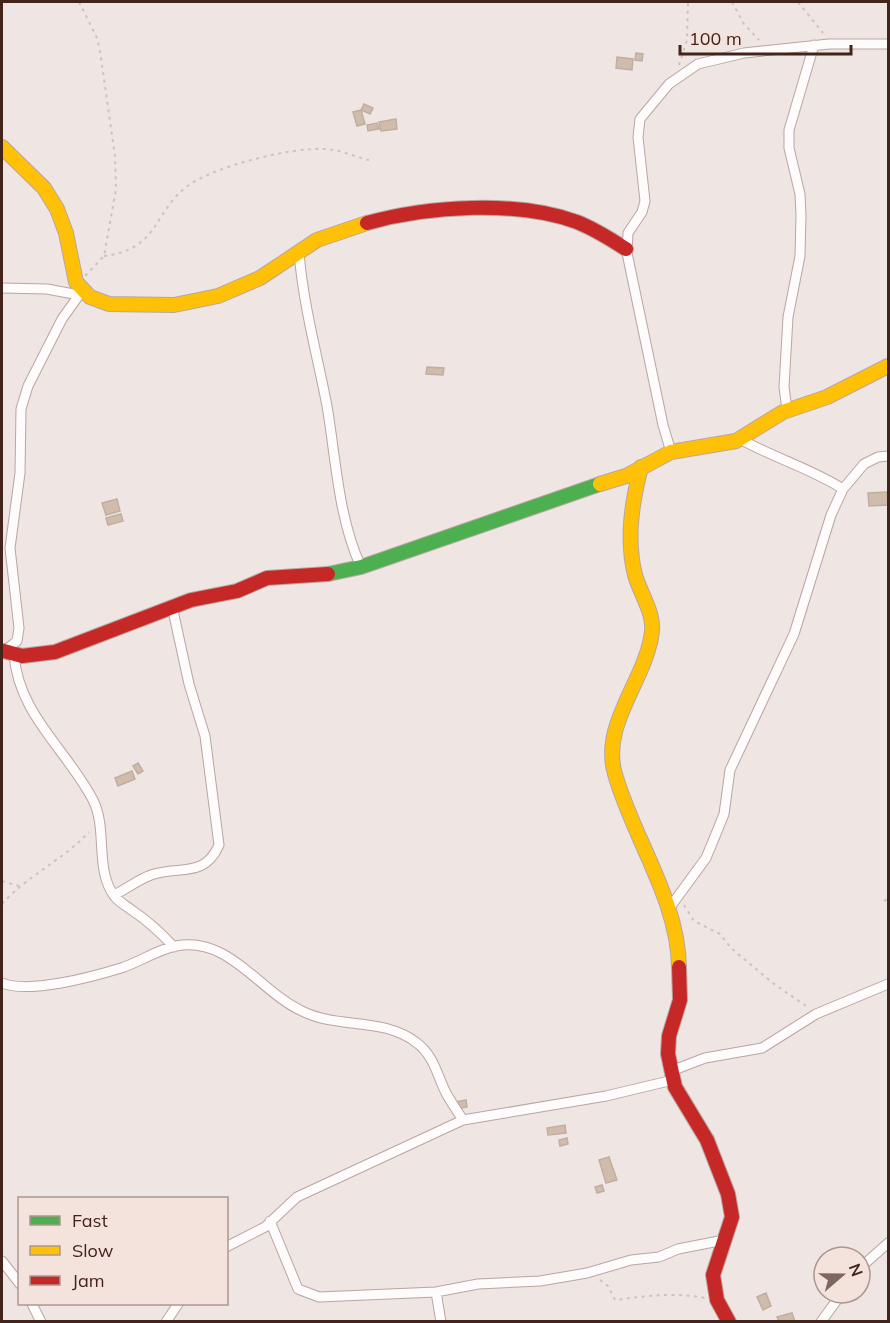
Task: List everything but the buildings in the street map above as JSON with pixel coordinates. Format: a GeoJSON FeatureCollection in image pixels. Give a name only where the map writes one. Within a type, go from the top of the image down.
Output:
{"type":"FeatureCollection","features":[{"type":"Feature","properties":{"kind":"street"},"geometry":{"type":"LineString","coordinates":[[671,452],[663,425],[627,249],[628,233],[642,212],[645,201],[638,137],[640,118],[672,81],[705,62],[775,49],[814,45],[888,44]]}},
{"type":"Feature","properties":{"kind":"street"},"geometry":{"type":"LineString","coordinates":[[787,411],[784,387],[787,340],[800,256],[801,215],[800,194],[789,148],[789,130],[814,45]]}},
{"type":"Feature","properties":{"kind":"street"},"geometry":{"type":"LineString","coordinates":[[2,147],[38,178],[50,195],[64,224],[68,260],[78,289],[28,386],[21,409],[20,473],[10,548],[19,628],[17,640],[7,653]]}},
{"type":"Feature","properties":{"kind":"street"},"geometry":{"type":"LineString","coordinates":[[2,288],[78,289],[103,304],[167,307],[201,302],[260,278],[315,241],[378,219],[407,214],[474,210],[542,213],[573,221],[627,249]]}},
{"type":"Feature","properties":{"kind":"street"},"geometry":{"type":"LineString","coordinates":[[299,252],[305,302],[323,384],[342,501],[361,567]]}},
{"type":"Feature","properties":{"kind":"street"},"geometry":{"type":"LineString","coordinates":[[7,653],[37,656],[55,652],[172,606],[237,591],[267,578],[297,575],[321,576],[361,567],[523,509],[626,476],[671,452],[740,439],[787,411],[826,397],[888,366]]}},
{"type":"Feature","properties":{"kind":"street"},"geometry":{"type":"LineString","coordinates":[[740,439],[771,456],[817,473],[843,489]]}},
{"type":"Feature","properties":{"kind":"street"},"geometry":{"type":"LineString","coordinates":[[668,910],[706,858],[718,830],[724,814],[730,770],[794,634],[831,516],[843,489],[864,465],[878,457],[888,456]]}},
{"type":"Feature","properties":{"kind":"street"},"geometry":{"type":"LineString","coordinates":[[641,467],[636,485],[631,538],[637,584],[652,630],[635,687],[617,730],[613,748],[614,772],[668,910],[679,954],[680,1000],[669,1036],[668,1054],[672,1075],[719,1164],[732,1217],[713,1275],[717,1300],[729,1322]]}},
{"type":"Feature","properties":{"kind":"street"},"geometry":{"type":"LineString","coordinates":[[114,895],[154,874],[201,867],[215,855],[219,845],[205,736],[189,684],[172,606]]}},
{"type":"Feature","properties":{"kind":"street"},"geometry":{"type":"LineString","coordinates":[[7,653],[37,721],[79,776],[100,817],[103,858],[114,895],[158,930],[174,947]]}},
{"type":"Feature","properties":{"kind":"street"},"geometry":{"type":"LineString","coordinates":[[2,983],[19,988],[35,988],[123,968],[174,947],[210,946],[223,953],[284,1001],[304,1012],[323,1019],[389,1028],[417,1042],[430,1057],[446,1094],[463,1120]]}},
{"type":"Feature","properties":{"kind":"street"},"geometry":{"type":"LineString","coordinates":[[228,1246],[256,1233],[297,1197],[463,1120],[606,1096],[672,1075],[705,1058],[762,1048],[816,1014],[888,984]]}},
{"type":"Feature","properties":{"kind":"street"},"geometry":{"type":"LineString","coordinates":[[270,1221],[298,1289],[320,1297],[436,1292],[478,1284],[540,1281],[587,1273],[631,1260],[659,1257],[678,1249],[724,1240]]}},
{"type":"Feature","properties":{"kind":"street"},"geometry":{"type":"LineString","coordinates":[[872,1257],[888,1243]]}},
{"type":"Feature","properties":{"kind":"street"},"geometry":{"type":"LineString","coordinates":[[2,1261],[18,1281]]}},
{"type":"Feature","properties":{"kind":"street"},"geometry":{"type":"LineString","coordinates":[[436,1292],[441,1322]]}},
{"type":"Feature","properties":{"kind":"street"},"geometry":{"type":"LineString","coordinates":[[33,1305],[41,1322]]}},
{"type":"Feature","properties":{"kind":"street"},"geometry":{"type":"LineString","coordinates":[[166,1322],[177,1305]]}},
{"type":"Feature","properties":{"kind":"street"},"geometry":{"type":"LineString","coordinates":[[821,1322],[833,1305]]}},
{"type":"Feature","properties":{"kind":"path"},"geometry":{"type":"LineString","coordinates":[[78,289],[104,256],[116,189],[114,156],[100,51],[97,38],[79,2]]}},
{"type":"Feature","properties":{"kind":"path"},"geometry":{"type":"LineString","coordinates":[[672,81],[685,51],[688,2]]}},
{"type":"Feature","properties":{"kind":"path"},"geometry":{"type":"LineString","coordinates":[[732,2],[752,35],[775,49]]}},
{"type":"Feature","properties":{"kind":"path"},"geometry":{"type":"LineString","coordinates":[[798,2],[820,27],[829,44]]}},
{"type":"Feature","properties":{"kind":"path"},"geometry":{"type":"LineString","coordinates":[[104,256],[126,250],[149,236],[175,198],[203,177],[263,156],[312,149],[333,149],[369,160]]}},
{"type":"Feature","properties":{"kind":"path"},"geometry":{"type":"LineString","coordinates":[[2,904],[19,886],[80,842],[100,817]]}},
{"type":"Feature","properties":{"kind":"path"},"geometry":{"type":"LineString","coordinates":[[2,881],[19,886]]}},
{"type":"Feature","properties":{"kind":"path"},"geometry":{"type":"LineString","coordinates":[[680,894],[694,921],[720,934],[731,948],[774,984],[816,1014]]}},
{"type":"Feature","properties":{"kind":"path"},"geometry":{"type":"LineString","coordinates":[[884,901],[888,899]]}},
{"type":"Feature","properties":{"kind":"path"},"geometry":{"type":"LineString","coordinates":[[587,1273],[605,1283],[615,1300],[643,1295],[680,1295],[717,1300]]}},
{"type":"Feature","properties":{"kind":"traffic: fast"},"geometry":{"type":"LineString","coordinates":[[328,574],[361,567],[600,484]]}},
{"type":"Feature","properties":{"kind":"traffic: slow"},"geometry":{"type":"LineString","coordinates":[[2,147],[44,188],[57,209],[66,233],[76,282],[90,297],[109,304],[174,305],[218,296],[260,278],[317,240],[367,223]]}},
{"type":"Feature","properties":{"kind":"traffic: slow"},"geometry":{"type":"LineString","coordinates":[[600,484],[626,476],[671,452],[736,441],[783,412],[827,397],[888,366]]}},
{"type":"Feature","properties":{"kind":"traffic: slow"},"geometry":{"type":"LineString","coordinates":[[641,467],[633,507],[631,548],[635,575],[649,610],[652,631],[642,667],[619,719],[612,755],[615,774],[623,798],[671,917],[677,942],[679,967]]}},
{"type":"Feature","properties":{"kind":"traffic: jam"},"geometry":{"type":"LineString","coordinates":[[367,223],[444,209],[527,210],[577,222],[626,249]]}},
{"type":"Feature","properties":{"kind":"traffic: jam"},"geometry":{"type":"LineString","coordinates":[[4,651],[22,656],[55,652],[191,600],[237,591],[267,578],[328,574]]}},
{"type":"Feature","properties":{"kind":"traffic: jam"},"geometry":{"type":"LineString","coordinates":[[679,967],[680,1000],[669,1036],[668,1054],[675,1087],[707,1140],[728,1194],[732,1217],[713,1275],[717,1300],[729,1322]]}}]}
